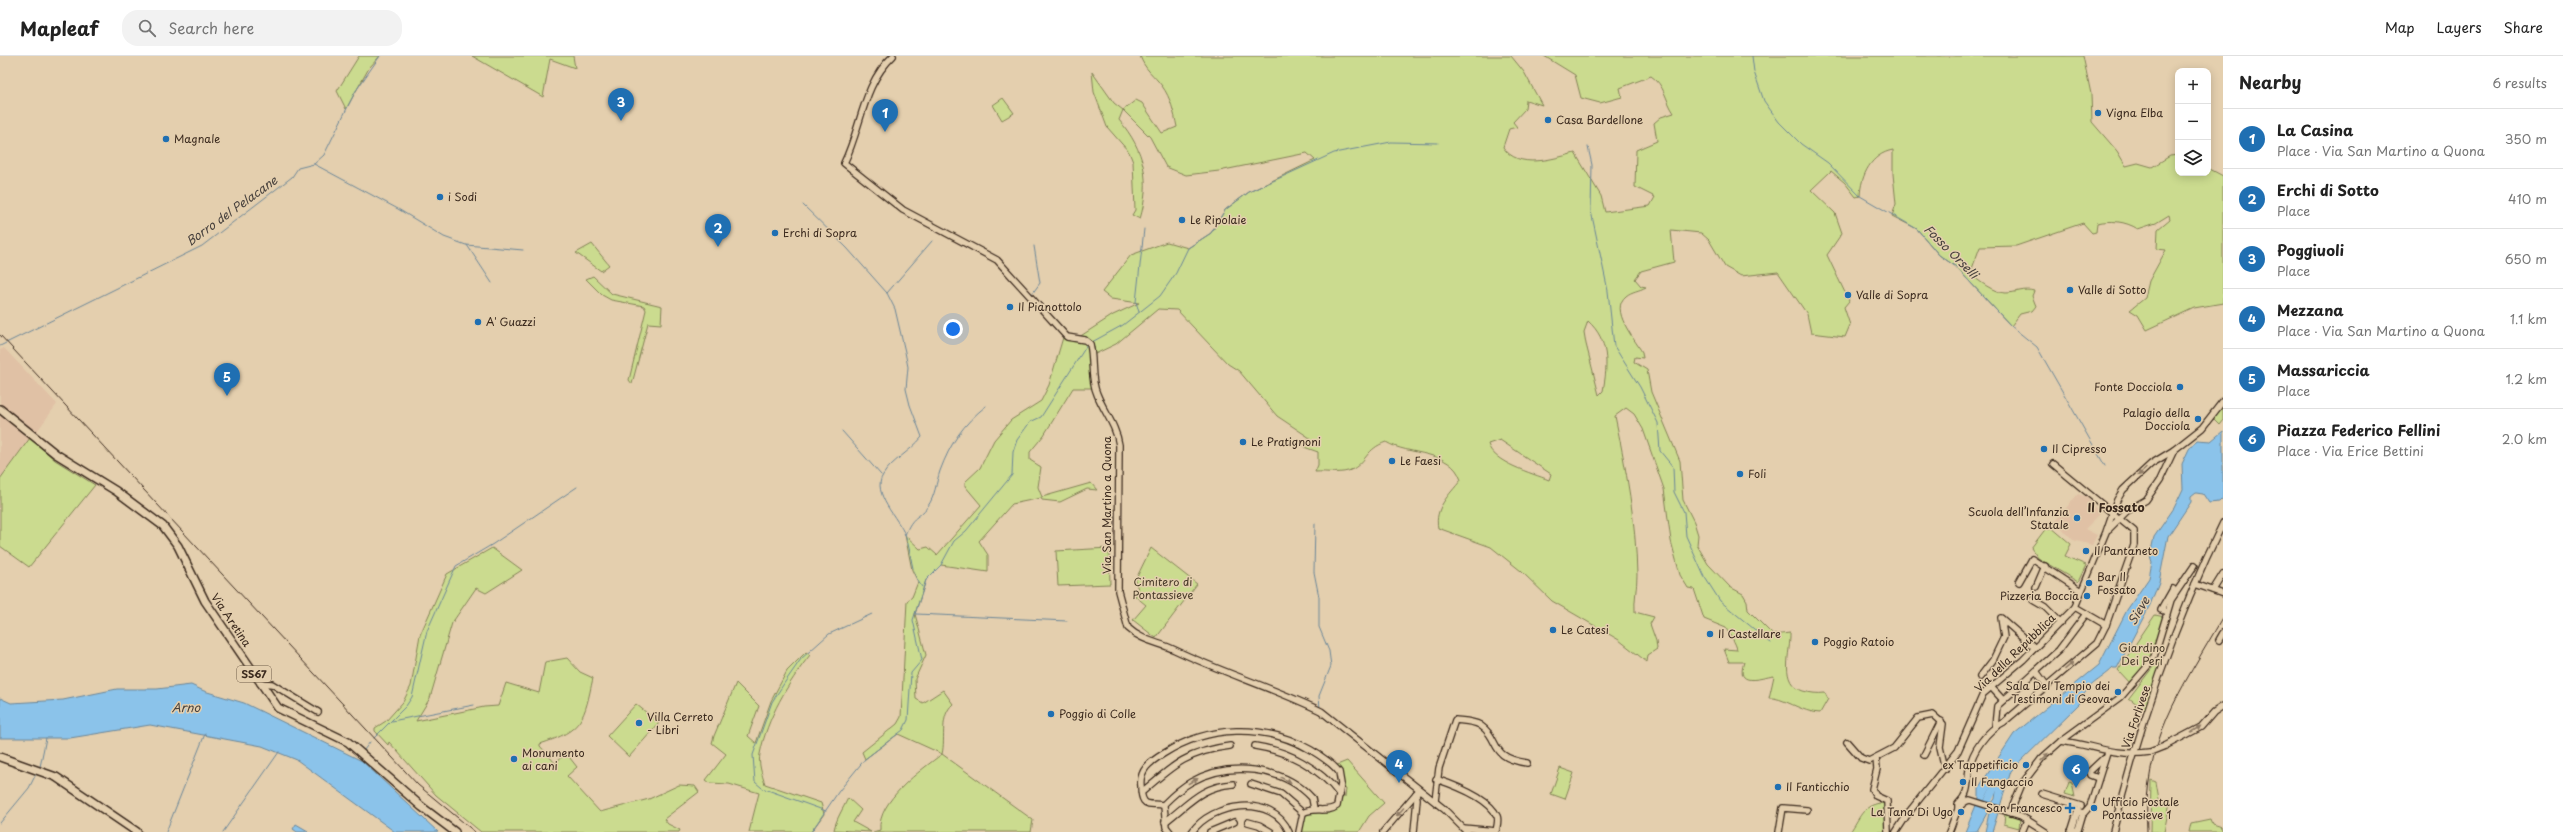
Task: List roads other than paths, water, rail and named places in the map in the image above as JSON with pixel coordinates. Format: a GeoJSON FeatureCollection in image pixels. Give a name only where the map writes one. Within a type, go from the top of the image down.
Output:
{"type":"FeatureCollection","features":[{"type":"Feature","properties":{"kind":"main road","name":"Via Aretina"},"geometry":{"type":"LineString","coordinates":[[0,409],[56,454],[116,491],[163,526],[175,541],[205,601],[278,708],[348,742],[422,807],[455,832]]}},
{"type":"Feature","properties":{"kind":"main road"},"geometry":{"type":"LineString","coordinates":[[0,757],[56,777],[137,832]]}},
{"type":"Feature","properties":{"kind":"street","name":"Via San Martino a Quona"},"geometry":{"type":"LineString","coordinates":[[893,56],[879,69],[871,84],[852,148],[844,163],[904,210],[997,260],[1067,337],[1085,340],[1090,344],[1093,382],[1097,394],[1117,432],[1119,445],[1118,592],[1128,628],[1148,641],[1172,649],[1321,711],[1418,794],[1435,801],[1465,830]]}},
{"type":"Feature","properties":{"kind":"street"},"geometry":{"type":"LineString","coordinates":[[2106,625],[2075,607],[2106,532],[2111,513],[2123,490],[2148,467],[2174,450],[2202,428],[2223,401]]}},
{"type":"Feature","properties":{"kind":"street"},"geometry":{"type":"LineString","coordinates":[[2106,532],[2119,518],[2146,500],[2160,480],[2174,450]]}},
{"type":"Feature","properties":{"kind":"street"},"geometry":{"type":"LineString","coordinates":[[2159,460],[2166,467]]}},
{"type":"Feature","properties":{"kind":"street"},"geometry":{"type":"LineString","coordinates":[[1950,832],[1958,809],[1958,804],[1968,791],[1969,768],[1976,750],[1996,726],[2004,722],[2097,643],[2106,625],[2135,539],[2134,531],[2053,464]]}},
{"type":"Feature","properties":{"kind":"street","name":"Via Forlivese"},"geometry":{"type":"LineString","coordinates":[[2113,832],[2133,754],[2202,566],[2223,523]]}},
{"type":"Feature","properties":{"kind":"street"},"geometry":{"type":"LineString","coordinates":[[2019,582],[2030,560],[2046,566],[2081,591]]}},
{"type":"Feature","properties":{"kind":"street"},"geometry":{"type":"LineString","coordinates":[[2036,587],[2046,566]]}},
{"type":"Feature","properties":{"kind":"street"},"geometry":{"type":"LineString","coordinates":[[2008,812],[2026,778],[2042,758],[2061,741],[2121,697],[2153,660],[2167,612],[2177,589],[2194,566],[2202,566]]}},
{"type":"Feature","properties":{"kind":"street"},"geometry":{"type":"LineString","coordinates":[[2213,590],[2223,574]]}},
{"type":"Feature","properties":{"kind":"street"},"geometry":{"type":"LineString","coordinates":[[2195,584],[2223,594]]}},
{"type":"Feature","properties":{"kind":"street"},"geometry":{"type":"LineString","coordinates":[[2033,600],[2046,607],[2061,623]]}},
{"type":"Feature","properties":{"kind":"street","name":"Via della Repubblica"},"geometry":{"type":"LineString","coordinates":[[1896,832],[1909,812],[1958,751],[1979,701],[1991,686],[2035,648],[2075,607]]}},
{"type":"Feature","properties":{"kind":"street"},"geometry":{"type":"LineString","coordinates":[[1996,726],[1995,710],[2002,700],[2059,650],[2086,614]]}},
{"type":"Feature","properties":{"kind":"street"},"geometry":{"type":"LineString","coordinates":[[1980,677],[1992,660],[2004,637],[2001,618],[2035,648]]}},
{"type":"Feature","properties":{"kind":"street"},"geometry":{"type":"LineString","coordinates":[[2219,640],[2223,634]]}},
{"type":"Feature","properties":{"kind":"street"},"geometry":{"type":"LineString","coordinates":[[2036,671],[2047,686]]}},
{"type":"Feature","properties":{"kind":"street"},"geometry":{"type":"LineString","coordinates":[[260,683],[272,684],[318,712]]}},
{"type":"Feature","properties":{"kind":"street"},"geometry":{"type":"LineString","coordinates":[[1991,686],[2002,700]]}},
{"type":"Feature","properties":{"kind":"street"},"geometry":{"type":"LineString","coordinates":[[2061,741],[2106,754],[2133,754],[2150,752],[2165,746],[2201,727],[2214,712],[2223,706]]}},
{"type":"Feature","properties":{"kind":"street"},"geometry":{"type":"LineString","coordinates":[[1848,742],[1865,761],[1876,758],[1894,748],[1918,718],[1933,715],[1941,721],[1944,729],[1940,747],[1945,769]]}},
{"type":"Feature","properties":{"kind":"street"},"geometry":{"type":"LineString","coordinates":[[1435,801],[1436,779],[1455,720],[1482,727],[1502,754],[1514,761],[1527,762]]}},
{"type":"Feature","properties":{"kind":"street"},"geometry":{"type":"LineString","coordinates":[[1924,755],[1941,721]]}},
{"type":"Feature","properties":{"kind":"street"},"geometry":{"type":"LineString","coordinates":[[1163,806],[1146,803],[1141,790],[1143,771],[1171,749],[1206,735],[1243,730],[1280,737],[1316,753],[1339,772],[1340,795],[1337,805],[1333,809],[1314,809],[1303,812]]}},
{"type":"Feature","properties":{"kind":"street"},"geometry":{"type":"LineString","coordinates":[[1141,790],[1181,760],[1203,750],[1230,746]]}},
{"type":"Feature","properties":{"kind":"street"},"geometry":{"type":"LineString","coordinates":[[1255,746],[1280,752],[1305,763],[1318,772],[1340,795]]}},
{"type":"Feature","properties":{"kind":"street"},"geometry":{"type":"LineString","coordinates":[[2071,831],[2082,810],[2090,806],[2106,754]]}},
{"type":"Feature","properties":{"kind":"street"},"geometry":{"type":"LineString","coordinates":[[2098,778],[2090,776],[2089,772],[2106,754]]}},
{"type":"Feature","properties":{"kind":"street"},"geometry":{"type":"LineString","coordinates":[[1876,758],[1877,769],[1872,789],[1876,796],[1887,801],[1888,832]]}},
{"type":"Feature","properties":{"kind":"street"},"geometry":{"type":"LineString","coordinates":[[1163,806],[1178,791],[1196,779],[1216,772],[1249,770],[1270,773],[1292,782],[1312,798],[1314,809]]}},
{"type":"Feature","properties":{"kind":"street"},"geometry":{"type":"LineString","coordinates":[[1436,779],[1463,788],[1493,809],[1497,816],[1496,831],[1465,830]]}},
{"type":"Feature","properties":{"kind":"street"},"geometry":{"type":"LineString","coordinates":[[1165,822],[1197,795],[1216,787],[1233,784]]}},
{"type":"Feature","properties":{"kind":"street"},"geometry":{"type":"LineString","coordinates":[[1251,784],[1281,794],[1303,812]]}},
{"type":"Feature","properties":{"kind":"street"},"geometry":{"type":"LineString","coordinates":[[1383,832],[1418,794]]}},
{"type":"Feature","properties":{"kind":"street"},"geometry":{"type":"LineString","coordinates":[[1414,832],[1418,794]]}},
{"type":"Feature","properties":{"kind":"street"},"geometry":{"type":"LineString","coordinates":[[2042,794],[2082,810]]}},
{"type":"Feature","properties":{"kind":"street"},"geometry":{"type":"LineString","coordinates":[[1958,809],[1966,800],[1973,800],[2008,812],[2026,820],[2046,832]]}},
{"type":"Feature","properties":{"kind":"street"},"geometry":{"type":"LineString","coordinates":[[1163,806],[1165,822],[1170,832]]}},
{"type":"Feature","properties":{"kind":"street"},"geometry":{"type":"LineString","coordinates":[[1192,832],[1200,821],[1212,814],[1228,808],[1242,807],[1270,814],[1285,824],[1289,832]]}},
{"type":"Feature","properties":{"kind":"street"},"geometry":{"type":"LineString","coordinates":[[1779,832],[1783,808],[1807,810]]}},
{"type":"Feature","properties":{"kind":"street"},"geometry":{"type":"LineString","coordinates":[[1299,832],[1303,812]]}},
{"type":"Feature","properties":{"kind":"street"},"geometry":{"type":"LineString","coordinates":[[2022,832],[2026,820]]}},
{"type":"Feature","properties":{"kind":"street"},"geometry":{"type":"LineString","coordinates":[[1210,832],[1234,822]]}},
{"type":"Feature","properties":{"kind":"street"},"geometry":{"type":"LineString","coordinates":[[1248,822],[1259,825],[1271,832]]}},
{"type":"Feature","properties":{"kind":"water","name":"Sieve"},"geometry":{"type":"Polygon","coordinates":[[[2223,431],[2223,498],[2219,502],[2209,503],[2203,494],[2196,493],[2191,497],[2191,502],[2168,536],[2159,582],[2150,605],[2117,668],[2113,668],[2094,683],[2086,691],[2080,703],[2011,771],[1992,832],[1985,832],[1989,813],[1994,809],[1992,803],[1995,799],[1997,784],[1992,786],[1985,800],[1992,802],[1986,806],[1987,813],[1977,831],[1965,832],[1979,798],[1979,787],[2014,734],[2099,665],[2127,610],[2149,578],[2152,562],[2150,556],[2154,537],[2174,508],[2183,489],[2182,464],[2189,449],[2197,440],[2211,441],[2223,431]]]}},
{"type":"Feature","properties":{"kind":"water","name":"Arno"},"geometry":{"type":"Polygon","coordinates":[[[191,685],[204,691],[244,703],[362,761],[438,832],[395,832],[297,760],[262,746],[150,725],[70,738],[0,738],[0,698],[11,703],[63,700],[117,689],[157,689],[191,685]]]}},
{"type":"Feature","properties":{"kind":"water"},"geometry":{"type":"Polygon","coordinates":[[[296,824],[308,831],[297,832],[293,829],[296,824]]]}},
{"type":"Feature","properties":{"kind":"waterway","name":"Borro del Pelacane"},"geometry":{"type":"LineString","coordinates":[[0,346],[202,246],[292,177],[298,168],[314,164],[324,155],[355,92],[380,56]]}},
{"type":"Feature","properties":{"kind":"waterway","name":"Fosso Orselli"},"geometry":{"type":"LineString","coordinates":[[1752,56],[1754,72],[1764,101],[1779,122],[1801,144],[1828,163],[1860,196],[1917,229],[1939,255],[1955,266],[2011,326],[2037,347],[2105,466]]}},
{"type":"Feature","properties":{"kind":"waterway"},"geometry":{"type":"LineString","coordinates":[[1092,342],[1123,325],[1160,296],[1176,273],[1188,248],[1211,233],[1225,210],[1249,192],[1334,153],[1391,142],[1438,143]]}},
{"type":"Feature","properties":{"kind":"waterway"},"geometry":{"type":"LineString","coordinates":[[1588,147],[1592,165],[1591,211],[1608,291],[1614,346],[1640,387],[1658,423],[1660,451],[1673,467],[1674,492],[1684,512],[1686,536],[1704,576],[1720,601],[1771,643]]}},
{"type":"Feature","properties":{"kind":"waterway"},"geometry":{"type":"LineString","coordinates":[[314,164],[398,209],[444,237],[466,245],[523,250]]}},
{"type":"Feature","properties":{"kind":"waterway"},"geometry":{"type":"LineString","coordinates":[[803,205],[847,248],[887,293],[895,309],[908,367],[906,389],[910,405],[922,437],[887,470],[880,482],[883,498],[905,535],[913,569],[922,587]]}},
{"type":"Feature","properties":{"kind":"waterway"},"geometry":{"type":"LineString","coordinates":[[1139,312],[1136,302],[1144,229]]}},
{"type":"Feature","properties":{"kind":"waterway"},"geometry":{"type":"LineString","coordinates":[[887,293],[932,241]]}},
{"type":"Feature","properties":{"kind":"waterway"},"geometry":{"type":"LineString","coordinates":[[467,245],[492,283]]}},
{"type":"Feature","properties":{"kind":"waterway"},"geometry":{"type":"LineString","coordinates":[[1032,294],[1040,283],[1034,246]]}},
{"type":"Feature","properties":{"kind":"waterway"},"geometry":{"type":"LineString","coordinates":[[1045,309],[1049,314]]}},
{"type":"Feature","properties":{"kind":"waterway"},"geometry":{"type":"LineString","coordinates":[[1065,331],[1070,335]]}},
{"type":"Feature","properties":{"kind":"waterway"},"geometry":{"type":"LineString","coordinates":[[811,832],[839,791],[865,759],[903,730],[908,720],[911,673],[922,660],[913,620],[926,580],[941,565],[954,541],[966,531],[1012,475],[1013,452],[1017,440],[1030,422],[1041,417],[1087,345]]}},
{"type":"Feature","properties":{"kind":"waterway"},"geometry":{"type":"LineString","coordinates":[[905,535],[913,520],[928,506],[934,494],[940,471],[948,452],[958,435],[964,427],[986,406]]}},
{"type":"Feature","properties":{"kind":"waterway"},"geometry":{"type":"LineString","coordinates":[[842,431],[881,475]]}},
{"type":"Feature","properties":{"kind":"waterway"},"geometry":{"type":"LineString","coordinates":[[374,738],[406,706],[412,697],[427,631],[456,566],[493,544],[577,487]]}},
{"type":"Feature","properties":{"kind":"waterway"},"geometry":{"type":"LineString","coordinates":[[1315,524],[1314,572],[1319,597],[1319,627],[1329,651],[1331,666],[1319,696],[1320,709]]}},
{"type":"Feature","properties":{"kind":"waterway"},"geometry":{"type":"LineString","coordinates":[[826,811],[762,788],[755,782],[753,755],[772,702],[801,659],[829,634],[872,614]]}},
{"type":"Feature","properties":{"kind":"waterway"},"geometry":{"type":"LineString","coordinates":[[916,614],[1067,621]]}},
{"type":"Feature","properties":{"kind":"waterway"},"geometry":{"type":"LineString","coordinates":[[392,721],[474,705]]}},
{"type":"Feature","properties":{"kind":"waterway"},"geometry":{"type":"LineString","coordinates":[[166,832],[205,734]]}},
{"type":"Feature","properties":{"kind":"waterway"},"geometry":{"type":"LineString","coordinates":[[40,767],[46,738]]}},
{"type":"Feature","properties":{"kind":"waterway"},"geometry":{"type":"LineString","coordinates":[[364,750],[370,742]]}},
{"type":"Feature","properties":{"kind":"waterway"},"geometry":{"type":"LineString","coordinates":[[223,832],[279,752]]}},
{"type":"Feature","properties":{"kind":"waterway"},"geometry":{"type":"LineString","coordinates":[[0,823],[29,788],[36,774]]}},
{"type":"Feature","properties":{"kind":"waterway","name":"Sieve"},"geometry":{"type":"LineString","coordinates":[[1984,810],[1999,778]]}},
{"type":"Feature","properties":{"kind":"railway"},"geometry":{"type":"LineString","coordinates":[[0,335],[418,785],[475,832]]}},
{"type":"Feature","properties":{"kind":"railway"},"geometry":{"type":"LineString","coordinates":[[2147,832],[2147,800],[2151,771],[2167,718],[2192,669],[2223,617]]}},
{"type":"Feature","properties":{"kind":"place","name":"Vigna Elba"},"geometry":{"type":"Point","coordinates":[2098,113]}},
{"type":"Feature","properties":{"kind":"place","name":"Casa Bardellone"},"geometry":{"type":"Point","coordinates":[1548,120]}},
{"type":"Feature","properties":{"kind":"place","name":"Poggiuoli"},"geometry":{"type":"Point","coordinates":[621,121]}},
{"type":"Feature","properties":{"kind":"place","name":"La Casina"},"geometry":{"type":"Point","coordinates":[885,132]}},
{"type":"Feature","properties":{"kind":"place","name":"Magnale"},"geometry":{"type":"Point","coordinates":[166,139]}},
{"type":"Feature","properties":{"kind":"place","name":"i Sodi"},"geometry":{"type":"Point","coordinates":[440,197]}},
{"type":"Feature","properties":{"kind":"place","name":"Le Ripolaie"},"geometry":{"type":"Point","coordinates":[1182,220]}},
{"type":"Feature","properties":{"kind":"place","name":"Erchi di Sopra"},"geometry":{"type":"Point","coordinates":[775,233]}},
{"type":"Feature","properties":{"kind":"place","name":"Erchi di Sotto"},"geometry":{"type":"Point","coordinates":[718,247]}},
{"type":"Feature","properties":{"kind":"place","name":"Valle di Sotto"},"geometry":{"type":"Point","coordinates":[2070,290]}},
{"type":"Feature","properties":{"kind":"place","name":"Valle di Sopra"},"geometry":{"type":"Point","coordinates":[1848,295]}},
{"type":"Feature","properties":{"kind":"place","name":"Il Pianottolo"},"geometry":{"type":"Point","coordinates":[1010,307]}},
{"type":"Feature","properties":{"kind":"place","name":"A' Guazzi"},"geometry":{"type":"Point","coordinates":[478,322]}},
{"type":"Feature","properties":{"kind":"place","name":"Fonte Docciola"},"geometry":{"type":"Point","coordinates":[2180,387]}},
{"type":"Feature","properties":{"kind":"place","name":"Massariccia"},"geometry":{"type":"Point","coordinates":[227,396]}},
{"type":"Feature","properties":{"kind":"place","name":"Palagio della Docciola"},"geometry":{"type":"Point","coordinates":[2198,419]}},
{"type":"Feature","properties":{"kind":"place","name":"Le Pratignoni"},"geometry":{"type":"Point","coordinates":[1243,442]}},
{"type":"Feature","properties":{"kind":"place","name":"Il Cipresso"},"geometry":{"type":"Point","coordinates":[2044,449]}},
{"type":"Feature","properties":{"kind":"place","name":"Le Faesi"},"geometry":{"type":"Point","coordinates":[1392,461]}},
{"type":"Feature","properties":{"kind":"place","name":"Foli"},"geometry":{"type":"Point","coordinates":[1740,474]}},
{"type":"Feature","properties":{"kind":"place","name":"Scuola dell’Infanzia Statale"},"geometry":{"type":"Point","coordinates":[2077,518]}},
{"type":"Feature","properties":{"kind":"place","name":"Il Pantaneto"},"geometry":{"type":"Point","coordinates":[2086,551]}},
{"type":"Feature","properties":{"kind":"place","name":"Bar Il Fossato"},"geometry":{"type":"Point","coordinates":[2089,583]}},
{"type":"Feature","properties":{"kind":"place","name":"Pizzeria Boccia"},"geometry":{"type":"Point","coordinates":[2087,596]}},
{"type":"Feature","properties":{"kind":"place","name":"Le Catesi"},"geometry":{"type":"Point","coordinates":[1553,630]}},
{"type":"Feature","properties":{"kind":"place","name":"Il Castellare"},"geometry":{"type":"Point","coordinates":[1710,634]}},
{"type":"Feature","properties":{"kind":"place","name":"Poggio Ratoio"},"geometry":{"type":"Point","coordinates":[1815,642]}},
{"type":"Feature","properties":{"kind":"place","name":"Sala Del Tempio dei Testimoni di Geova"},"geometry":{"type":"Point","coordinates":[2118,692]}},
{"type":"Feature","properties":{"kind":"place","name":"Poggio di Colle"},"geometry":{"type":"Point","coordinates":[1051,714]}},
{"type":"Feature","properties":{"kind":"place","name":"Villa Cerreto - Libri"},"geometry":{"type":"Point","coordinates":[639,723]}},
{"type":"Feature","properties":{"kind":"place","name":"Monumento ai cani"},"geometry":{"type":"Point","coordinates":[514,759]}},
{"type":"Feature","properties":{"kind":"place","name":"ex Tappetificio"},"geometry":{"type":"Point","coordinates":[2026,765]}},
{"type":"Feature","properties":{"kind":"place","name":"Il Fangaccio"},"geometry":{"type":"Point","coordinates":[1963,782]}},
{"type":"Feature","properties":{"kind":"place","name":"Mezzana"},"geometry":{"type":"Point","coordinates":[1399,783]}},
{"type":"Feature","properties":{"kind":"place","name":"Il Fanticchio"},"geometry":{"type":"Point","coordinates":[1778,787]}},
{"type":"Feature","properties":{"kind":"place","name":"Piazza Federico Fellini"},"geometry":{"type":"Point","coordinates":[2076,788]}},
{"type":"Feature","properties":{"kind":"place","name":"San Francesco"},"geometry":{"type":"Point","coordinates":[2070,808]}},
{"type":"Feature","properties":{"kind":"place","name":"Ufficio Postale Pontassieve 1"},"geometry":{"type":"Point","coordinates":[2094,808]}},
{"type":"Feature","properties":{"kind":"place","name":"La Tana Di Ugo"},"geometry":{"type":"Point","coordinates":[1961,812]}},
{"type":"Feature","properties":{"kind":"district","name":"Il Fossato"},"geometry":{"type":"Point","coordinates":[2116,508]}},
{"type":"Feature","properties":{"kind":"park label","name":"Cimitero di Pontassieve"},"geometry":{"type":"Point","coordinates":[1163,588]}},
{"type":"Feature","properties":{"kind":"park label","name":"Giardino Dei Peri"},"geometry":{"type":"Point","coordinates":[2142,654]}}]}
